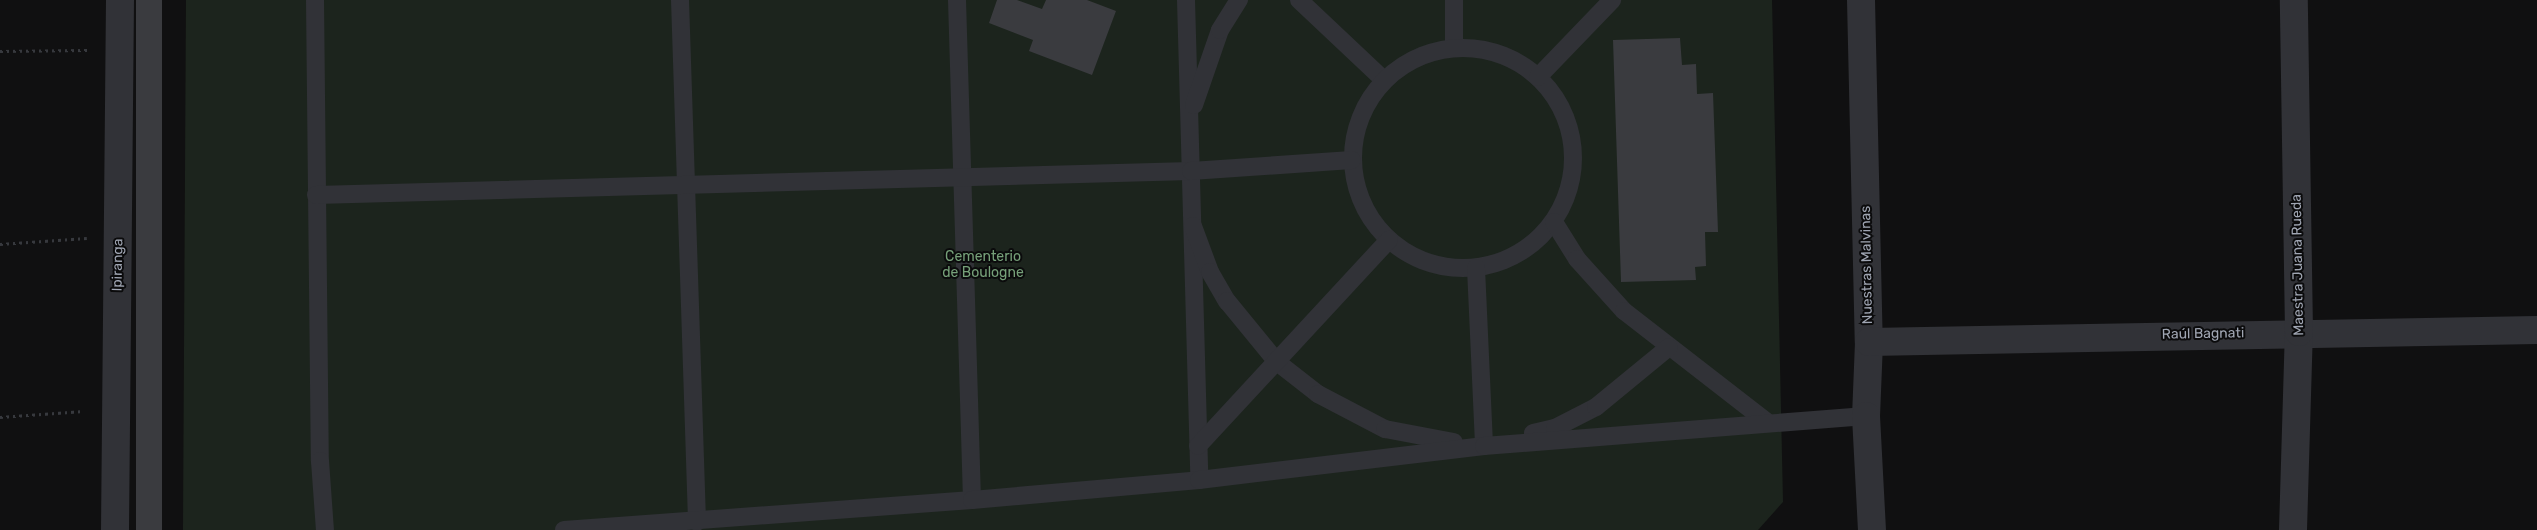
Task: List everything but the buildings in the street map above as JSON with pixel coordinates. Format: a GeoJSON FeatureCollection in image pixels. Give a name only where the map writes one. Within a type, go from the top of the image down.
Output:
{"type":"FeatureCollection","features":[{"type":"Feature","properties":{"kind":"street","name":"Ipiranga"},"geometry":{"type":"LineString","coordinates":[[116,530],[120,0]]}},
{"type":"Feature","properties":{"kind":"street","name":"Nuestras Malvinas"},"geometry":{"type":"LineString","coordinates":[[1860,0],[1869,342],[1866,416],[1872,530]]}},
{"type":"Feature","properties":{"kind":"street","name":"Maestra Juana Rueda"},"geometry":{"type":"LineString","coordinates":[[2293,530],[2299,332],[2294,0]]}},
{"type":"Feature","properties":{"kind":"street","name":"Raúl Bagnati"},"geometry":{"type":"LineString","coordinates":[[1869,342],[2299,332],[2537,330]]}},
{"type":"Feature","properties":{"kind":"lane"},"geometry":{"type":"LineString","coordinates":[[314,0],[322,526],[325,530]]}},
{"type":"Feature","properties":{"kind":"lane"},"geometry":{"type":"LineString","coordinates":[[680,0],[697,522]]}},
{"type":"Feature","properties":{"kind":"lane"},"geometry":{"type":"LineString","coordinates":[[957,0],[972,500]]}},
{"type":"Feature","properties":{"kind":"lane"},"geometry":{"type":"LineString","coordinates":[[1186,0],[1199,480]]}},
{"type":"Feature","properties":{"kind":"lane"},"geometry":{"type":"LineString","coordinates":[[1190,117],[1220,30],[1239,0]]}},
{"type":"Feature","properties":{"kind":"lane"},"geometry":{"type":"LineString","coordinates":[[1299,0],[1384,80]]}},
{"type":"Feature","properties":{"kind":"lane"},"geometry":{"type":"LineString","coordinates":[[1454,0],[1454,47]]}},
{"type":"Feature","properties":{"kind":"lane"},"geometry":{"type":"LineString","coordinates":[[1538,77],[1612,0]]}},
{"type":"Feature","properties":{"kind":"lane"},"geometry":{"type":"LineString","coordinates":[[1454,47],[1492,52],[1513,59],[1538,77],[1558,102],[1570,131],[1574,162],[1568,193],[1554,222],[1533,244],[1506,260],[1476,268],[1445,267],[1415,258],[1389,240],[1366,210],[1357,190],[1352,160],[1356,131],[1366,103],[1384,80],[1428,52],[1454,47]]}},
{"type":"Feature","properties":{"kind":"lane"},"geometry":{"type":"LineString","coordinates":[[316,195],[1191,171],[1352,160]]}},
{"type":"Feature","properties":{"kind":"lane"},"geometry":{"type":"LineString","coordinates":[[1554,222],[1576,259],[1624,311],[1766,421]]}},
{"type":"Feature","properties":{"kind":"lane"},"geometry":{"type":"LineString","coordinates":[[1192,226],[1218,286],[1251,334],[1277,362],[1318,394],[1385,429],[1424,439],[1484,446],[1555,428],[1596,407],[1669,347]]}},
{"type":"Feature","properties":{"kind":"lane"},"geometry":{"type":"LineString","coordinates":[[1198,446],[1389,240]]}},
{"type":"Feature","properties":{"kind":"lane"},"geometry":{"type":"LineString","coordinates":[[1476,268],[1484,446]]}},
{"type":"Feature","properties":{"kind":"lane"},"geometry":{"type":"LineString","coordinates":[[564,530],[697,522],[972,500],[1199,480],[1484,446],[1766,421],[1866,416]]}},
{"type":"Feature","properties":{"kind":"path"},"geometry":{"type":"LineString","coordinates":[[0,52],[120,49]]}},
{"type":"Feature","properties":{"kind":"path"},"geometry":{"type":"LineString","coordinates":[[0,244],[118,236]]}},
{"type":"Feature","properties":{"kind":"path"},"geometry":{"type":"LineString","coordinates":[[0,417],[116,409]]}},
{"type":"Feature","properties":{"kind":"green space","name":"Cementerio de Boulogne"},"geometry":{"type":"Polygon","coordinates":[[[186,0],[1772,0],[1783,502],[1758,530],[183,530],[186,0]]]}}]}
